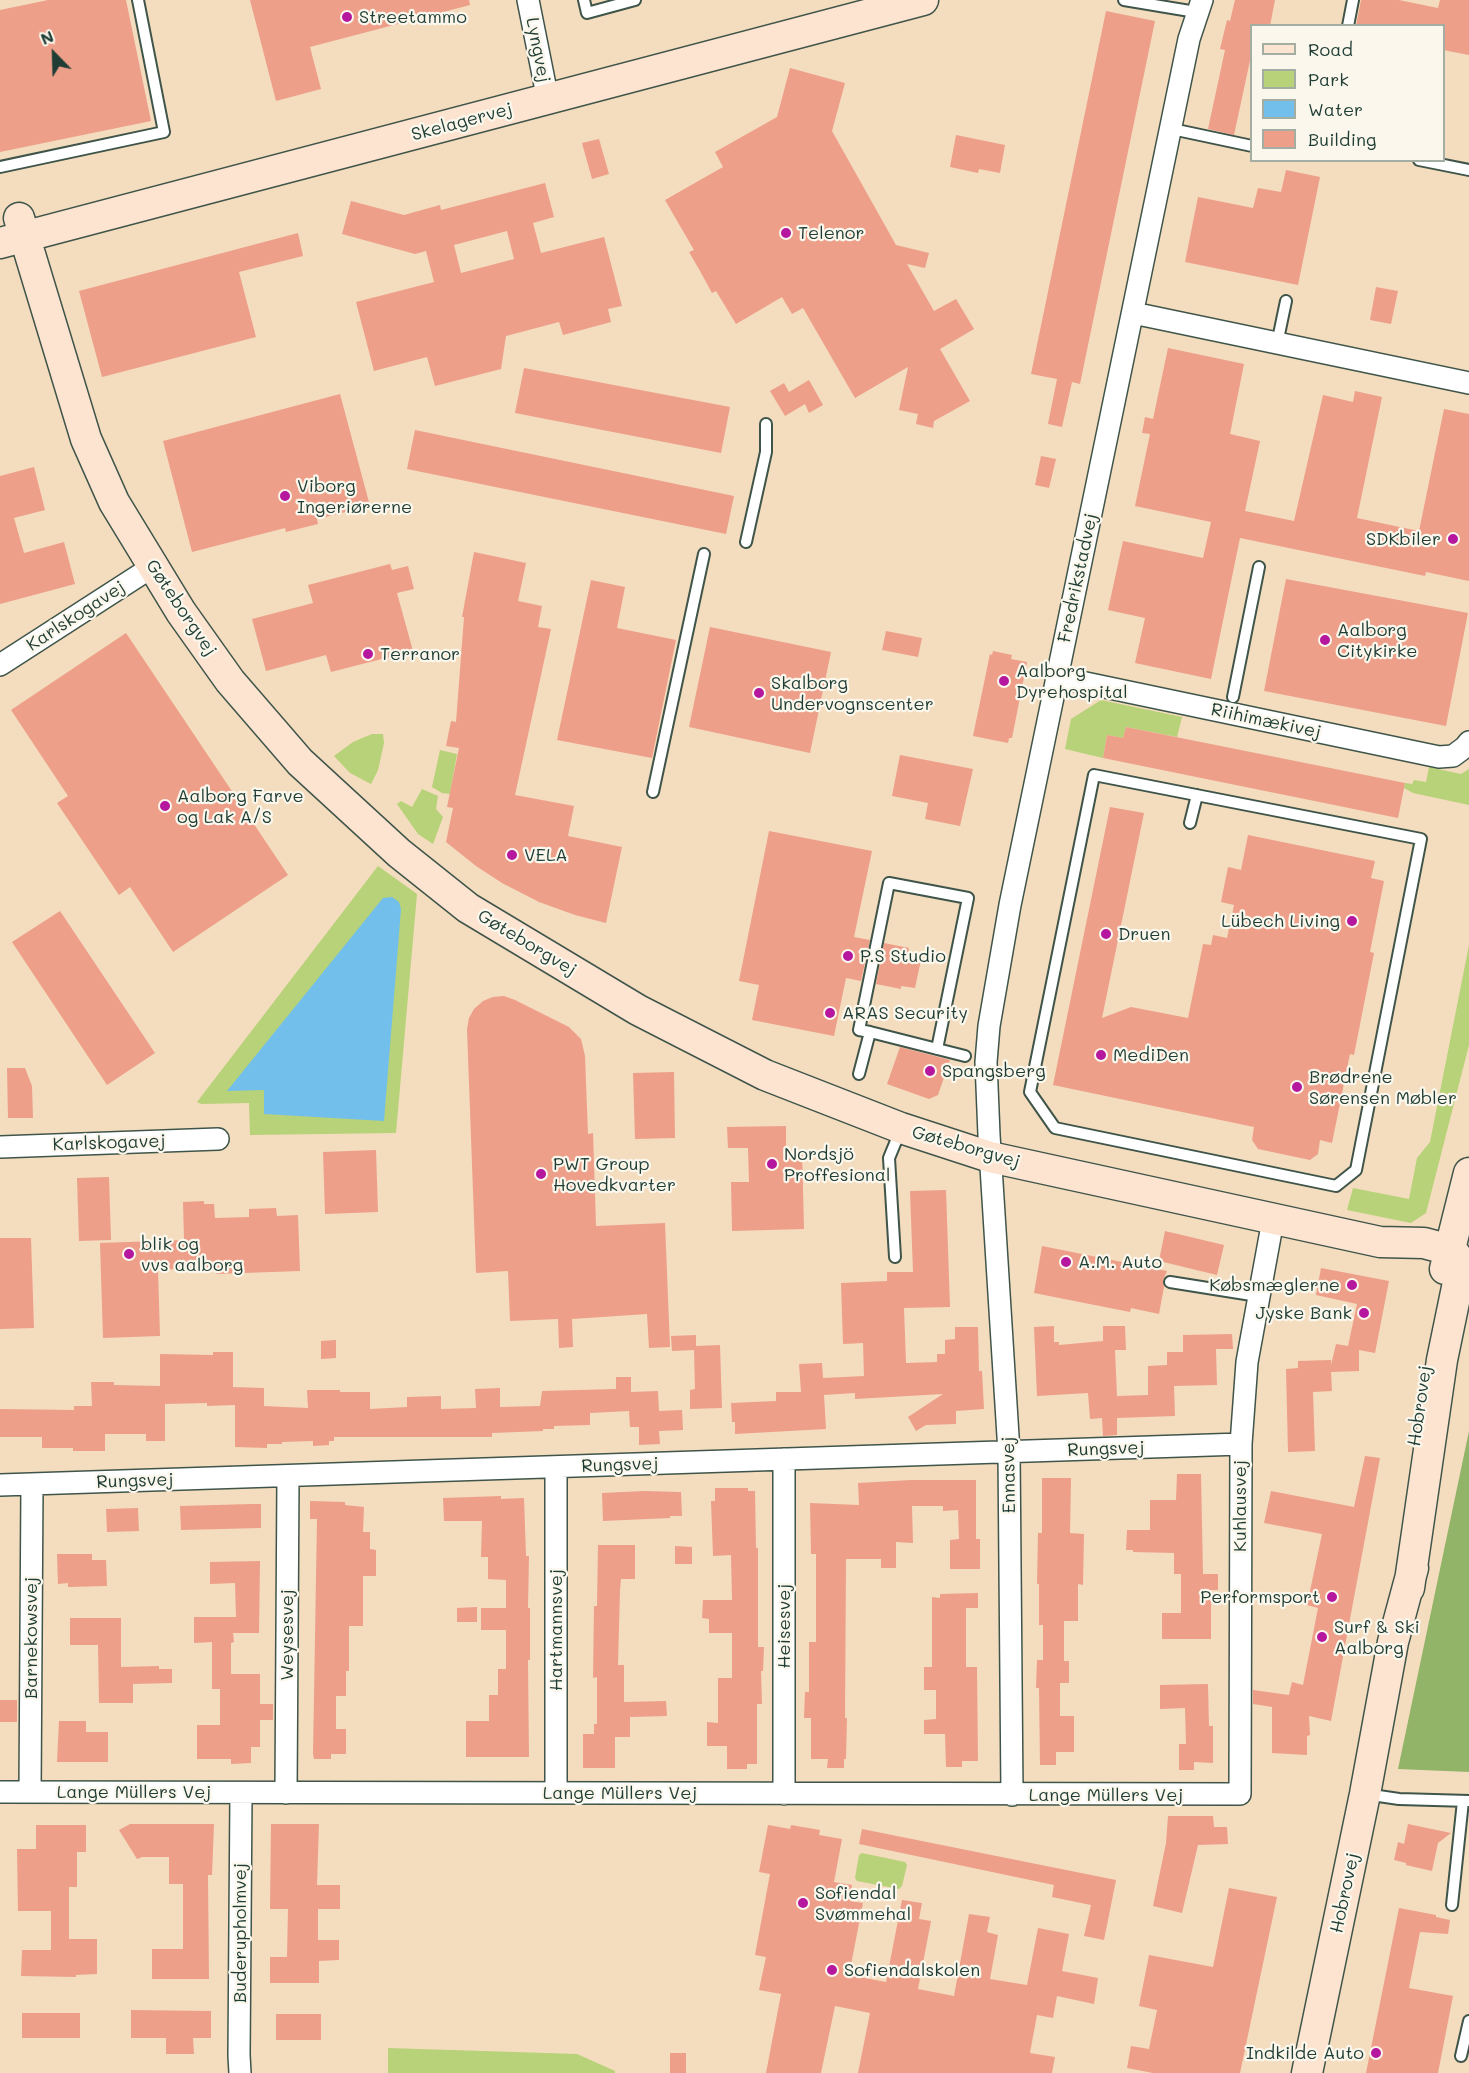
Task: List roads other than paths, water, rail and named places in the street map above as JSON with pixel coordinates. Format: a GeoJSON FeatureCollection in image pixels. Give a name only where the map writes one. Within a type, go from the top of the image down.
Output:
{"type":"FeatureCollection","features":[{"type":"Feature","properties":{"kind":"street","name":"Lyngvej"},"geometry":{"type":"LineString","coordinates":[[528,0],[546,90]]}},
{"type":"Feature","properties":{"kind":"street","name":"Skelagervej"},"geometry":{"type":"LineString","coordinates":[[546,90],[849,0]]}},
{"type":"Feature","properties":{"kind":"street","name":"Skelagervej"},"geometry":{"type":"LineString","coordinates":[[11,230],[546,90],[923,0]]}},
{"type":"Feature","properties":{"kind":"street","name":"Fredrikstadvej"},"geometry":{"type":"LineString","coordinates":[[990,1156],[986,1062],[989,1026],[1010,904],[1172,129],[1194,4]]}},
{"type":"Feature","properties":{"kind":"street","name":"Gøteborgvej"},"geometry":{"type":"LineString","coordinates":[[11,230],[86,439],[114,502],[181,612],[230,681],[300,762],[399,853],[459,900],[638,1010],[765,1075],[901,1128],[990,1156],[1273,1220],[1380,1242],[1424,1244],[1456,1268]]}},
{"type":"Feature","properties":{"kind":"street"},"geometry":{"type":"LineString","coordinates":[[1133,314],[1469,383]]}},
{"type":"Feature","properties":{"kind":"street","name":"Karlskogavej"},"geometry":{"type":"LineString","coordinates":[[0,665],[152,567]]}},
{"type":"Feature","properties":{"kind":"street","name":"Riihimækivej"},"geometry":{"type":"LineString","coordinates":[[1058,677],[1438,757],[1453,756],[1469,742]]}},
{"type":"Feature","properties":{"kind":"street","name":"Karlskogavej"},"geometry":{"type":"LineString","coordinates":[[0,1148],[218,1139]]}},
{"type":"Feature","properties":{"kind":"street","name":"Ennasvej"},"geometry":{"type":"LineString","coordinates":[[990,1156],[1009,1452],[1012,1795]]}},
{"type":"Feature","properties":{"kind":"street","name":"Hobrovej"},"geometry":{"type":"LineString","coordinates":[[1393,1642],[1396,1584],[1424,1373],[1456,1268],[1469,1173]]}},
{"type":"Feature","properties":{"kind":"street","name":"Kuhlausvej"},"geometry":{"type":"LineString","coordinates":[[1240,1794],[1241,1444],[1247,1362],[1273,1220]]}},
{"type":"Feature","properties":{"kind":"street"},"geometry":{"type":"LineString","coordinates":[[1409,1588],[1456,1268]]}},
{"type":"Feature","properties":{"kind":"street","name":"Hobrovej"},"geometry":{"type":"LineString","coordinates":[[1307,2073],[1365,1794],[1393,1642],[1409,1588],[1456,1362],[1469,1319]]}},
{"type":"Feature","properties":{"kind":"street","name":"Rungsvej"},"geometry":{"type":"LineString","coordinates":[[0,1485],[1241,1444]]}},
{"type":"Feature","properties":{"kind":"street","name":"Heisesvej"},"geometry":{"type":"LineString","coordinates":[[784,1459],[784,1794]]}},
{"type":"Feature","properties":{"kind":"street","name":"Hartmannsvej"},"geometry":{"type":"LineString","coordinates":[[556,1467],[556,1792]]}},
{"type":"Feature","properties":{"kind":"street","name":"Weysesvej"},"geometry":{"type":"LineString","coordinates":[[286,1793],[288,1476]]}},
{"type":"Feature","properties":{"kind":"street","name":"Barnekowsvej"},"geometry":{"type":"LineString","coordinates":[[30,1792],[32,1484]]}},
{"type":"Feature","properties":{"kind":"street","name":"Lange Müllers Vej"},"geometry":{"type":"LineString","coordinates":[[0,1792],[1240,1794]]}},
{"type":"Feature","properties":{"kind":"street","name":"Buderupholmvej"},"geometry":{"type":"LineString","coordinates":[[240,2073],[241,1793]]}},
{"type":"Feature","properties":{"kind":"lane"},"geometry":{"type":"LineString","coordinates":[[0,167],[164,132],[138,0]]}},
{"type":"Feature","properties":{"kind":"lane"},"geometry":{"type":"LineString","coordinates":[[584,0],[587,13],[635,0]]}},
{"type":"Feature","properties":{"kind":"lane"},"geometry":{"type":"LineString","coordinates":[[1124,0],[1194,4]]}},
{"type":"Feature","properties":{"kind":"lane"},"geometry":{"type":"LineString","coordinates":[[1348,24],[1353,0]]}},
{"type":"Feature","properties":{"kind":"lane"},"geometry":{"type":"LineString","coordinates":[[1172,129],[1250,146]]}},
{"type":"Feature","properties":{"kind":"lane"},"geometry":{"type":"LineString","coordinates":[[1429,162],[1469,170]]}},
{"type":"Feature","properties":{"kind":"lane"},"geometry":{"type":"LineString","coordinates":[[1277,344],[1286,301]]}},
{"type":"Feature","properties":{"kind":"lane"},"geometry":{"type":"LineString","coordinates":[[746,542],[766,452],[766,424]]}},
{"type":"Feature","properties":{"kind":"lane"},"geometry":{"type":"LineString","coordinates":[[652,792],[704,554]]}},
{"type":"Feature","properties":{"kind":"lane"},"geometry":{"type":"LineString","coordinates":[[1233,697],[1260,567]]}},
{"type":"Feature","properties":{"kind":"lane"},"geometry":{"type":"LineString","coordinates":[[1094,775],[1197,795],[1421,839],[1356,1170],[1336,1186],[1055,1128],[1030,1092],[1094,775]]}},
{"type":"Feature","properties":{"kind":"lane"},"geometry":{"type":"LineString","coordinates":[[1190,823],[1197,795]]}},
{"type":"Feature","properties":{"kind":"lane"},"geometry":{"type":"LineString","coordinates":[[937,1049],[968,898],[889,883],[859,1030],[965,1056]]}},
{"type":"Feature","properties":{"kind":"lane"},"geometry":{"type":"LineString","coordinates":[[859,1074],[870,1032]]}},
{"type":"Feature","properties":{"kind":"lane"},"geometry":{"type":"LineString","coordinates":[[895,1257],[889,1158],[901,1128]]}},
{"type":"Feature","properties":{"kind":"lane"},"geometry":{"type":"LineString","coordinates":[[1170,1282],[1258,1296]]}},
{"type":"Feature","properties":{"kind":"lane"},"geometry":{"type":"LineString","coordinates":[[1365,1794],[1399,1799],[1466,1801],[1452,1905]]}},
{"type":"Feature","properties":{"kind":"lane"},"geometry":{"type":"LineString","coordinates":[[1461,2056],[1469,2021]]}},
{"type":"Feature","properties":{"kind":"water"},"geometry":{"type":"Polygon","coordinates":[[[392,897],[399,902],[401,909],[384,1121],[264,1114],[264,1090],[227,1091],[383,898],[392,897]]]}},
{"type":"Feature","properties":{"kind":"place","name":"Streetammo"},"geometry":{"type":"Point","coordinates":[347,17]}},
{"type":"Feature","properties":{"kind":"place","name":"Telenor"},"geometry":{"type":"Point","coordinates":[786,233]}},
{"type":"Feature","properties":{"kind":"place","name":"Viborg Ingeriørerne"},"geometry":{"type":"Point","coordinates":[285,496]}},
{"type":"Feature","properties":{"kind":"place","name":"SDKbiler"},"geometry":{"type":"Point","coordinates":[1453,539]}},
{"type":"Feature","properties":{"kind":"place","name":"Aalborg Citykirke"},"geometry":{"type":"Point","coordinates":[1325,640]}},
{"type":"Feature","properties":{"kind":"place","name":"Terranor"},"geometry":{"type":"Point","coordinates":[368,654]}},
{"type":"Feature","properties":{"kind":"place","name":"Aalborg Dyrehospital"},"geometry":{"type":"Point","coordinates":[1004,681]}},
{"type":"Feature","properties":{"kind":"place","name":"Skalborg Undervognscenter"},"geometry":{"type":"Point","coordinates":[759,693]}},
{"type":"Feature","properties":{"kind":"place","name":"Aalborg Farve og Lak A/S"},"geometry":{"type":"Point","coordinates":[165,806]}},
{"type":"Feature","properties":{"kind":"place","name":"VELA"},"geometry":{"type":"Point","coordinates":[512,855]}},
{"type":"Feature","properties":{"kind":"place","name":"Lübech Living"},"geometry":{"type":"Point","coordinates":[1352,921]}},
{"type":"Feature","properties":{"kind":"place","name":"Druen"},"geometry":{"type":"Point","coordinates":[1106,934]}},
{"type":"Feature","properties":{"kind":"place","name":"P.S Studio"},"geometry":{"type":"Point","coordinates":[848,956]}},
{"type":"Feature","properties":{"kind":"place","name":"ARAS Security"},"geometry":{"type":"Point","coordinates":[830,1013]}},
{"type":"Feature","properties":{"kind":"place","name":"MediDen"},"geometry":{"type":"Point","coordinates":[1101,1055]}},
{"type":"Feature","properties":{"kind":"place","name":"Spangsberg"},"geometry":{"type":"Point","coordinates":[930,1071]}},
{"type":"Feature","properties":{"kind":"place","name":"Brødrene Sørensen Møbler"},"geometry":{"type":"Point","coordinates":[1297,1087]}},
{"type":"Feature","properties":{"kind":"place","name":"Nordsjö Proffesional"},"geometry":{"type":"Point","coordinates":[772,1164]}},
{"type":"Feature","properties":{"kind":"place","name":"PWT Group Hovedkvarter"},"geometry":{"type":"Point","coordinates":[541,1174]}},
{"type":"Feature","properties":{"kind":"place","name":"blik og vvs aalborg"},"geometry":{"type":"Point","coordinates":[129,1254]}},
{"type":"Feature","properties":{"kind":"place","name":"A.M. Auto"},"geometry":{"type":"Point","coordinates":[1066,1262]}},
{"type":"Feature","properties":{"kind":"place","name":"Købsmæglerne"},"geometry":{"type":"Point","coordinates":[1352,1285]}},
{"type":"Feature","properties":{"kind":"place","name":"Jyske Bank"},"geometry":{"type":"Point","coordinates":[1364,1313]}},
{"type":"Feature","properties":{"kind":"place","name":"Performsport"},"geometry":{"type":"Point","coordinates":[1332,1597]}},
{"type":"Feature","properties":{"kind":"place","name":"Surf & Ski Aalborg"},"geometry":{"type":"Point","coordinates":[1322,1637]}},
{"type":"Feature","properties":{"kind":"place","name":"Sofiendal Svømmehal"},"geometry":{"type":"Point","coordinates":[803,1903]}},
{"type":"Feature","properties":{"kind":"place","name":"Sofiendalskolen"},"geometry":{"type":"Point","coordinates":[832,1970]}},
{"type":"Feature","properties":{"kind":"place","name":"Indkilde Auto"},"geometry":{"type":"Point","coordinates":[1376,2053]}}]}
